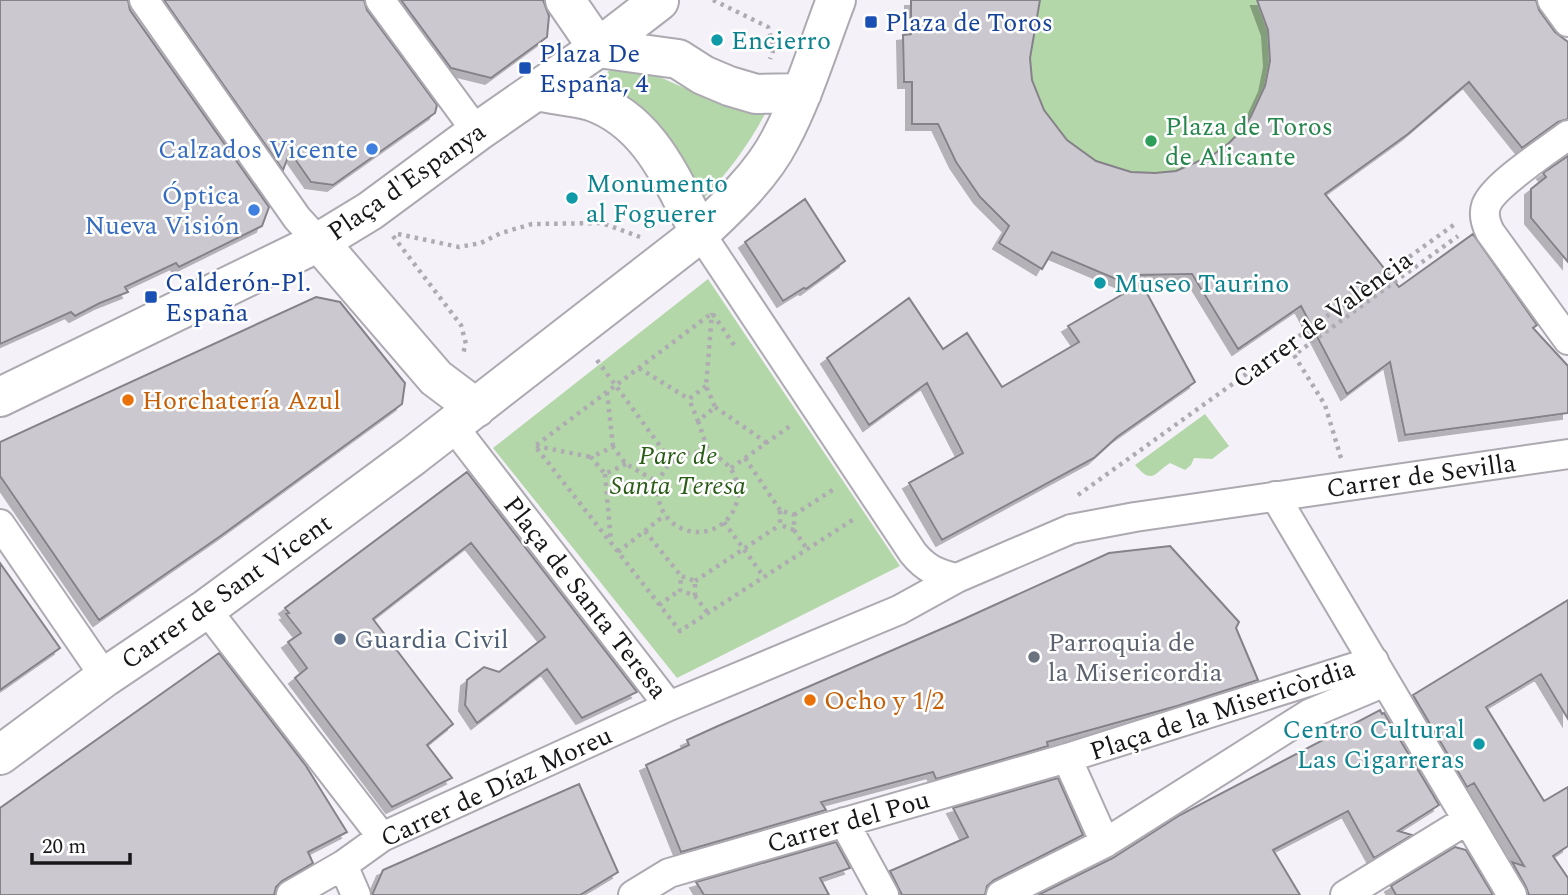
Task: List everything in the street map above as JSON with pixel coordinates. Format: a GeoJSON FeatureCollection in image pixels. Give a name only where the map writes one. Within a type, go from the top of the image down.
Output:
{"type":"FeatureCollection","features":[{"type":"Feature","properties":{"kind":"main road"},"geometry":{"type":"LineString","coordinates":[[565,0],[598,48],[678,59],[703,75],[756,94],[802,93]]}},
{"type":"Feature","properties":{"kind":"main road","name":"Plaça d'Espanya"},"geometry":{"type":"LineString","coordinates":[[464,417],[436,378],[319,242],[370,212],[477,132],[598,48],[659,0]]}},
{"type":"Feature","properties":{"kind":"main road","name":"Plaça d'Espanya"},"geometry":{"type":"LineString","coordinates":[[659,0],[663,28],[678,59]]}},
{"type":"Feature","properties":{"kind":"main road"},"geometry":{"type":"LineString","coordinates":[[464,417],[700,233],[736,199],[779,142],[802,93],[836,0]]}},
{"type":"Feature","properties":{"kind":"main road"},"geometry":{"type":"LineString","coordinates":[[537,91],[590,101],[620,115],[643,135],[700,233]]}},
{"type":"Feature","properties":{"kind":"main road"},"geometry":{"type":"LineString","coordinates":[[0,397],[319,242]]}},
{"type":"Feature","properties":{"kind":"main road","name":"Carrer de Sant Vicent"},"geometry":{"type":"LineString","coordinates":[[0,755],[105,677],[206,609],[464,417]]}},
{"type":"Feature","properties":{"kind":"street"},"geometry":{"type":"LineString","coordinates":[[144,0],[297,218],[319,242]]}},
{"type":"Feature","properties":{"kind":"street"},"geometry":{"type":"LineString","coordinates":[[380,0],[477,132]]}},
{"type":"Feature","properties":{"kind":"street"},"geometry":{"type":"LineString","coordinates":[[1552,0],[1568,22]]}},
{"type":"Feature","properties":{"kind":"street"},"geometry":{"type":"LineString","coordinates":[[1568,135],[1496,190],[1485,207],[1485,218],[1490,232],[1568,340]]}},
{"type":"Feature","properties":{"kind":"street"},"geometry":{"type":"LineString","coordinates":[[700,233],[922,565],[936,574],[957,578]]}},
{"type":"Feature","properties":{"kind":"street","name":"Plaça de Santa Teresa"},"geometry":{"type":"LineString","coordinates":[[464,417],[669,706],[899,610],[957,578]]}},
{"type":"Feature","properties":{"kind":"street","name":"Carrer de Sevilla"},"geometry":{"type":"LineString","coordinates":[[957,578],[1087,525],[1568,454]]}},
{"type":"Feature","properties":{"kind":"street"},"geometry":{"type":"LineString","coordinates":[[1275,496],[1512,895]]}},
{"type":"Feature","properties":{"kind":"street"},"geometry":{"type":"LineString","coordinates":[[0,524],[105,677]]}},
{"type":"Feature","properties":{"kind":"street","name":"Plaça de Santa Teresa"},"geometry":{"type":"LineString","coordinates":[[899,610],[916,594],[921,583],[922,565]]}},
{"type":"Feature","properties":{"kind":"street"},"geometry":{"type":"LineString","coordinates":[[206,609],[382,837]]}},
{"type":"Feature","properties":{"kind":"street","name":"Plaça de la Misericòrdia"},"geometry":{"type":"LineString","coordinates":[[1380,672],[1308,714],[1105,843],[1067,758],[1380,672]]}},
{"type":"Feature","properties":{"kind":"street","name":"Carrer de Díaz Moreu"},"geometry":{"type":"LineString","coordinates":[[291,895],[344,865],[382,837],[669,706]]}},
{"type":"Feature","properties":{"kind":"street","name":"Carrer del Pou"},"geometry":{"type":"LineString","coordinates":[[633,895],[669,873],[1067,758]]}},
{"type":"Feature","properties":{"kind":"street"},"geometry":{"type":"LineString","coordinates":[[1345,895],[1467,820]]}},
{"type":"Feature","properties":{"kind":"street"},"geometry":{"type":"LineString","coordinates":[[844,822],[884,895]]}},
{"type":"Feature","properties":{"kind":"street"},"geometry":{"type":"LineString","coordinates":[[1001,895],[1105,843]]}},
{"type":"Feature","properties":{"kind":"street"},"geometry":{"type":"LineString","coordinates":[[344,865],[356,895]]}},
{"type":"Feature","properties":{"kind":"path"},"geometry":{"type":"LineString","coordinates":[[713,0],[768,27],[774,48],[756,94]]}},
{"type":"Feature","properties":{"kind":"path","name":"Carrer de València"},"geometry":{"type":"LineString","coordinates":[[1071,501],[1475,209],[1485,207]]}},
{"type":"Feature","properties":{"kind":"path"},"geometry":{"type":"LineString","coordinates":[[436,378],[460,360],[466,344],[461,325],[390,232],[459,247],[481,243],[500,233],[532,224],[602,223],[641,237]]}},
{"type":"Feature","properties":{"kind":"path"},"geometry":{"type":"LineString","coordinates":[[1343,464],[1325,405],[1294,355],[1463,233]]}},
{"type":"Feature","properties":{"kind":"path"},"geometry":{"type":"LineString","coordinates":[[712,313],[736,347]]}},
{"type":"Feature","properties":{"kind":"path"},"geometry":{"type":"LineString","coordinates":[[536,446],[712,313]]}},
{"type":"Feature","properties":{"kind":"path"},"geometry":{"type":"LineString","coordinates":[[712,313],[706,386],[715,407],[767,443]]}},
{"type":"Feature","properties":{"kind":"path"},"geometry":{"type":"LineString","coordinates":[[597,360],[671,461]]}},
{"type":"Feature","properties":{"kind":"path"},"geometry":{"type":"LineString","coordinates":[[639,368],[689,399],[710,453]]}},
{"type":"Feature","properties":{"kind":"path"},"geometry":{"type":"LineString","coordinates":[[689,399],[706,386]]}},
{"type":"Feature","properties":{"kind":"path"},"geometry":{"type":"LineString","coordinates":[[607,392],[612,447],[626,464],[659,482]]}},
{"type":"Feature","properties":{"kind":"path"},"geometry":{"type":"LineString","coordinates":[[698,421],[715,407]]}},
{"type":"Feature","properties":{"kind":"path"},"geometry":{"type":"LineString","coordinates":[[783,415],[798,437]]}},
{"type":"Feature","properties":{"kind":"path"},"geometry":{"type":"LineString","coordinates":[[731,468],[790,426]]}},
{"type":"Feature","properties":{"kind":"path"},"geometry":{"type":"LineString","coordinates":[[536,446],[591,457],[612,447]]}},
{"type":"Feature","properties":{"kind":"path"},"geometry":{"type":"LineString","coordinates":[[536,446],[680,631],[855,519]]}},
{"type":"Feature","properties":{"kind":"path"},"geometry":{"type":"LineString","coordinates":[[686,452],[710,453],[719,456],[731,468],[738,484],[738,500],[731,516],[718,527],[702,532],[685,530],[670,522],[661,508],[657,491],[661,474],[671,461],[686,452]]}},
{"type":"Feature","properties":{"kind":"path"},"geometry":{"type":"LineString","coordinates":[[591,457],[605,474],[611,543]]}},
{"type":"Feature","properties":{"kind":"path"},"geometry":{"type":"LineString","coordinates":[[745,458],[780,510],[794,516]]}},
{"type":"Feature","properties":{"kind":"path"},"geometry":{"type":"LineString","coordinates":[[605,474],[626,464]]}},
{"type":"Feature","properties":{"kind":"path"},"geometry":{"type":"LineString","coordinates":[[827,478],[841,499]]}},
{"type":"Feature","properties":{"kind":"path"},"geometry":{"type":"LineString","coordinates":[[794,516],[834,489]]}},
{"type":"Feature","properties":{"kind":"path"},"geometry":{"type":"LineString","coordinates":[[848,509],[862,529]]}},
{"type":"Feature","properties":{"kind":"path"},"geometry":{"type":"LineString","coordinates":[[780,510],[780,525]]}},
{"type":"Feature","properties":{"kind":"path"},"geometry":{"type":"LineString","coordinates":[[618,552],[665,515]]}},
{"type":"Feature","properties":{"kind":"path"},"geometry":{"type":"LineString","coordinates":[[794,516],[794,530],[807,549]]}},
{"type":"Feature","properties":{"kind":"path"},"geometry":{"type":"LineString","coordinates":[[724,522],[764,577]]}},
{"type":"Feature","properties":{"kind":"path"},"geometry":{"type":"LineString","coordinates":[[780,525],[794,530]]}},
{"type":"Feature","properties":{"kind":"path"},"geometry":{"type":"LineString","coordinates":[[695,581],[780,525]]}},
{"type":"Feature","properties":{"kind":"path"},"geometry":{"type":"LineString","coordinates":[[645,531],[681,576],[695,581]]}},
{"type":"Feature","properties":{"kind":"path"},"geometry":{"type":"LineString","coordinates":[[680,590],[681,576]]}},
{"type":"Feature","properties":{"kind":"path"},"geometry":{"type":"LineString","coordinates":[[695,581],[695,596]]}},
{"type":"Feature","properties":{"kind":"path"},"geometry":{"type":"LineString","coordinates":[[659,605],[680,590]]}},
{"type":"Feature","properties":{"kind":"path"},"geometry":{"type":"LineString","coordinates":[[680,590],[695,596],[708,613]]}},
{"type":"Feature","properties":{"kind":"green space","name":"Plaza de Toros de Alicante"},"geometry":{"type":"Polygon","coordinates":[[[911,0],[1366,0],[1218,266],[1169,274],[1137,275],[1088,267],[1052,252],[1042,269],[999,243],[1009,226],[969,179],[939,125],[912,124],[912,83],[904,82],[903,35],[911,33],[911,0]]]}},
{"type":"Feature","properties":{"kind":"green space"},"geometry":{"type":"Polygon","coordinates":[[[618,64],[644,70],[700,95],[761,107],[765,114],[752,137],[702,200],[588,87],[618,64]]]}},
{"type":"Feature","properties":{"kind":"green space","name":"Parc de Santa Teresa"},"geometry":{"type":"Polygon","coordinates":[[[708,279],[900,566],[677,678],[493,448],[708,279]]]}},
{"type":"Feature","properties":{"kind":"green space"},"geometry":{"type":"Polygon","coordinates":[[[1205,414],[1229,446],[1212,459],[1194,458],[1185,470],[1170,463],[1150,476],[1135,465],[1205,414]]]}},
{"type":"Feature","properties":{"kind":"building"},"geometry":{"type":"Polygon","coordinates":[[[0,0],[128,0],[130,10],[269,207],[262,226],[179,267],[176,263],[125,287],[128,292],[75,316],[71,312],[0,344],[0,0]]]}},
{"type":"Feature","properties":{"kind":"building"},"geometry":{"type":"Polygon","coordinates":[[[164,0],[364,0],[367,10],[437,105],[435,113],[333,185],[311,182],[290,152],[283,170],[164,0]]]}},
{"type":"Feature","properties":{"kind":"building"},"geometry":{"type":"Polygon","coordinates":[[[401,0],[543,0],[549,16],[547,37],[491,78],[451,68],[401,0]]]}},
{"type":"Feature","properties":{"kind":"building"},"geometry":{"type":"Polygon","coordinates":[[[911,0],[1040,0],[1030,58],[1032,80],[1044,110],[1067,140],[1096,161],[1131,172],[1155,173],[1176,171],[1213,155],[1244,128],[1265,86],[1270,61],[1268,30],[1257,0],[1536,0],[1539,10],[1555,32],[1568,42],[1568,119],[1558,122],[1522,148],[1469,82],[1408,134],[1325,194],[1399,287],[1473,234],[1537,325],[1533,328],[1568,366],[1568,413],[1405,435],[1390,362],[1347,394],[1301,306],[1238,349],[1192,274],[1137,275],[1195,382],[1117,437],[1094,458],[942,540],[909,483],[963,453],[927,383],[869,425],[827,358],[909,298],[943,349],[967,333],[1002,387],[1079,342],[1068,326],[1135,287],[1052,252],[1042,269],[999,243],[1009,226],[980,197],[956,162],[938,124],[912,124],[912,82],[904,82],[903,35],[911,34],[911,0]]]}},
{"type":"Feature","properties":{"kind":"building"},"geometry":{"type":"Polygon","coordinates":[[[1568,156],[1568,262],[1531,218],[1531,189],[1546,177],[1543,173],[1568,156]]]}},
{"type":"Feature","properties":{"kind":"building"},"geometry":{"type":"Polygon","coordinates":[[[805,199],[845,261],[806,289],[783,301],[745,242],[805,199]]]}},
{"type":"Feature","properties":{"kind":"building"},"geometry":{"type":"Polygon","coordinates":[[[316,297],[340,302],[405,383],[402,404],[222,535],[99,620],[0,476],[0,442],[316,297]]]}},
{"type":"Feature","properties":{"kind":"building","name":"Guardia Civil"},"geometry":{"type":"Polygon","coordinates":[[[467,472],[637,692],[582,718],[547,669],[477,723],[465,705],[467,680],[484,667],[499,672],[545,637],[471,543],[373,619],[453,724],[427,745],[452,778],[392,807],[295,678],[307,668],[288,642],[301,633],[286,614],[289,613],[285,608],[467,472]]]}},
{"type":"Feature","properties":{"kind":"building"},"geometry":{"type":"Polygon","coordinates":[[[1170,546],[1239,622],[1236,628],[1258,680],[1177,706],[1047,742],[1048,746],[936,779],[933,772],[821,802],[826,810],[681,852],[646,765],[689,745],[687,740],[1109,553],[1170,546]]]}},
{"type":"Feature","properties":{"kind":"building"},"geometry":{"type":"Polygon","coordinates":[[[0,563],[60,648],[0,690],[0,563]]]}},
{"type":"Feature","properties":{"kind":"building","name":"Centro Cultural Las Cigarreras"},"geometry":{"type":"Polygon","coordinates":[[[1568,600],[1568,719],[1541,674],[1486,707],[1544,801],[1568,787],[1568,846],[1553,856],[1568,878],[1568,895],[1529,895],[1512,862],[1524,866],[1474,783],[1467,787],[1413,695],[1568,600]]]}},
{"type":"Feature","properties":{"kind":"building"},"geometry":{"type":"Polygon","coordinates":[[[219,653],[306,766],[347,832],[308,852],[313,863],[282,881],[276,887],[274,895],[0,895],[0,808],[219,653]]]}},
{"type":"Feature","properties":{"kind":"building"},"geometry":{"type":"Polygon","coordinates":[[[1380,710],[1439,805],[1398,831],[1412,835],[1374,858],[1348,811],[1273,850],[1300,895],[1038,895],[1113,858],[1180,815],[1380,710]]]}},
{"type":"Feature","properties":{"kind":"building"},"geometry":{"type":"Polygon","coordinates":[[[1058,778],[1083,835],[994,880],[987,886],[985,895],[902,895],[890,871],[968,837],[953,808],[1058,778]]]}},
{"type":"Feature","properties":{"kind":"building"},"geometry":{"type":"Polygon","coordinates":[[[579,784],[618,872],[580,895],[372,895],[383,870],[579,784]]]}},
{"type":"Feature","properties":{"kind":"building"},"geometry":{"type":"Polygon","coordinates":[[[836,842],[850,868],[820,878],[829,895],[704,895],[696,882],[836,842]]]}},
{"type":"Feature","properties":{"kind":"building"},"geometry":{"type":"Polygon","coordinates":[[[1455,847],[1466,850],[1493,895],[1396,895],[1391,886],[1455,847]]]}},
{"type":"Feature","properties":{"kind":"place","name":"Plaza de Toros"},"geometry":{"type":"Point","coordinates":[871,22]}},
{"type":"Feature","properties":{"kind":"place","name":"Encierro"},"geometry":{"type":"Point","coordinates":[717,40]}},
{"type":"Feature","properties":{"kind":"place","name":"Plaza De España, 4"},"geometry":{"type":"Point","coordinates":[525,68]}},
{"type":"Feature","properties":{"kind":"place","name":"Plaza de Toros de Alicante"},"geometry":{"type":"Point","coordinates":[1151,141]}},
{"type":"Feature","properties":{"kind":"place","name":"Calzados Vicente"},"geometry":{"type":"Point","coordinates":[372,149]}},
{"type":"Feature","properties":{"kind":"place","name":"Monumento al Foguerer"},"geometry":{"type":"Point","coordinates":[572,198]}},
{"type":"Feature","properties":{"kind":"place","name":"Óptica Nueva Visión"},"geometry":{"type":"Point","coordinates":[254,210]}},
{"type":"Feature","properties":{"kind":"place","name":"Museo Taurino"},"geometry":{"type":"Point","coordinates":[1100,283]}},
{"type":"Feature","properties":{"kind":"place","name":"Calderón-Pl. España"},"geometry":{"type":"Point","coordinates":[151,297]}},
{"type":"Feature","properties":{"kind":"place","name":"Horchatería Azul"},"geometry":{"type":"Point","coordinates":[128,400]}},
{"type":"Feature","properties":{"kind":"place","name":"Guardia Civil"},"geometry":{"type":"Point","coordinates":[340,639]}},
{"type":"Feature","properties":{"kind":"place","name":"Parroquia de la Misericordia"},"geometry":{"type":"Point","coordinates":[1034,657]}},
{"type":"Feature","properties":{"kind":"place","name":"Ocho y 1/2"},"geometry":{"type":"Point","coordinates":[810,700]}},
{"type":"Feature","properties":{"kind":"place","name":"Centro Cultural Las Cigarreras"},"geometry":{"type":"Point","coordinates":[1479,744]}}]}
